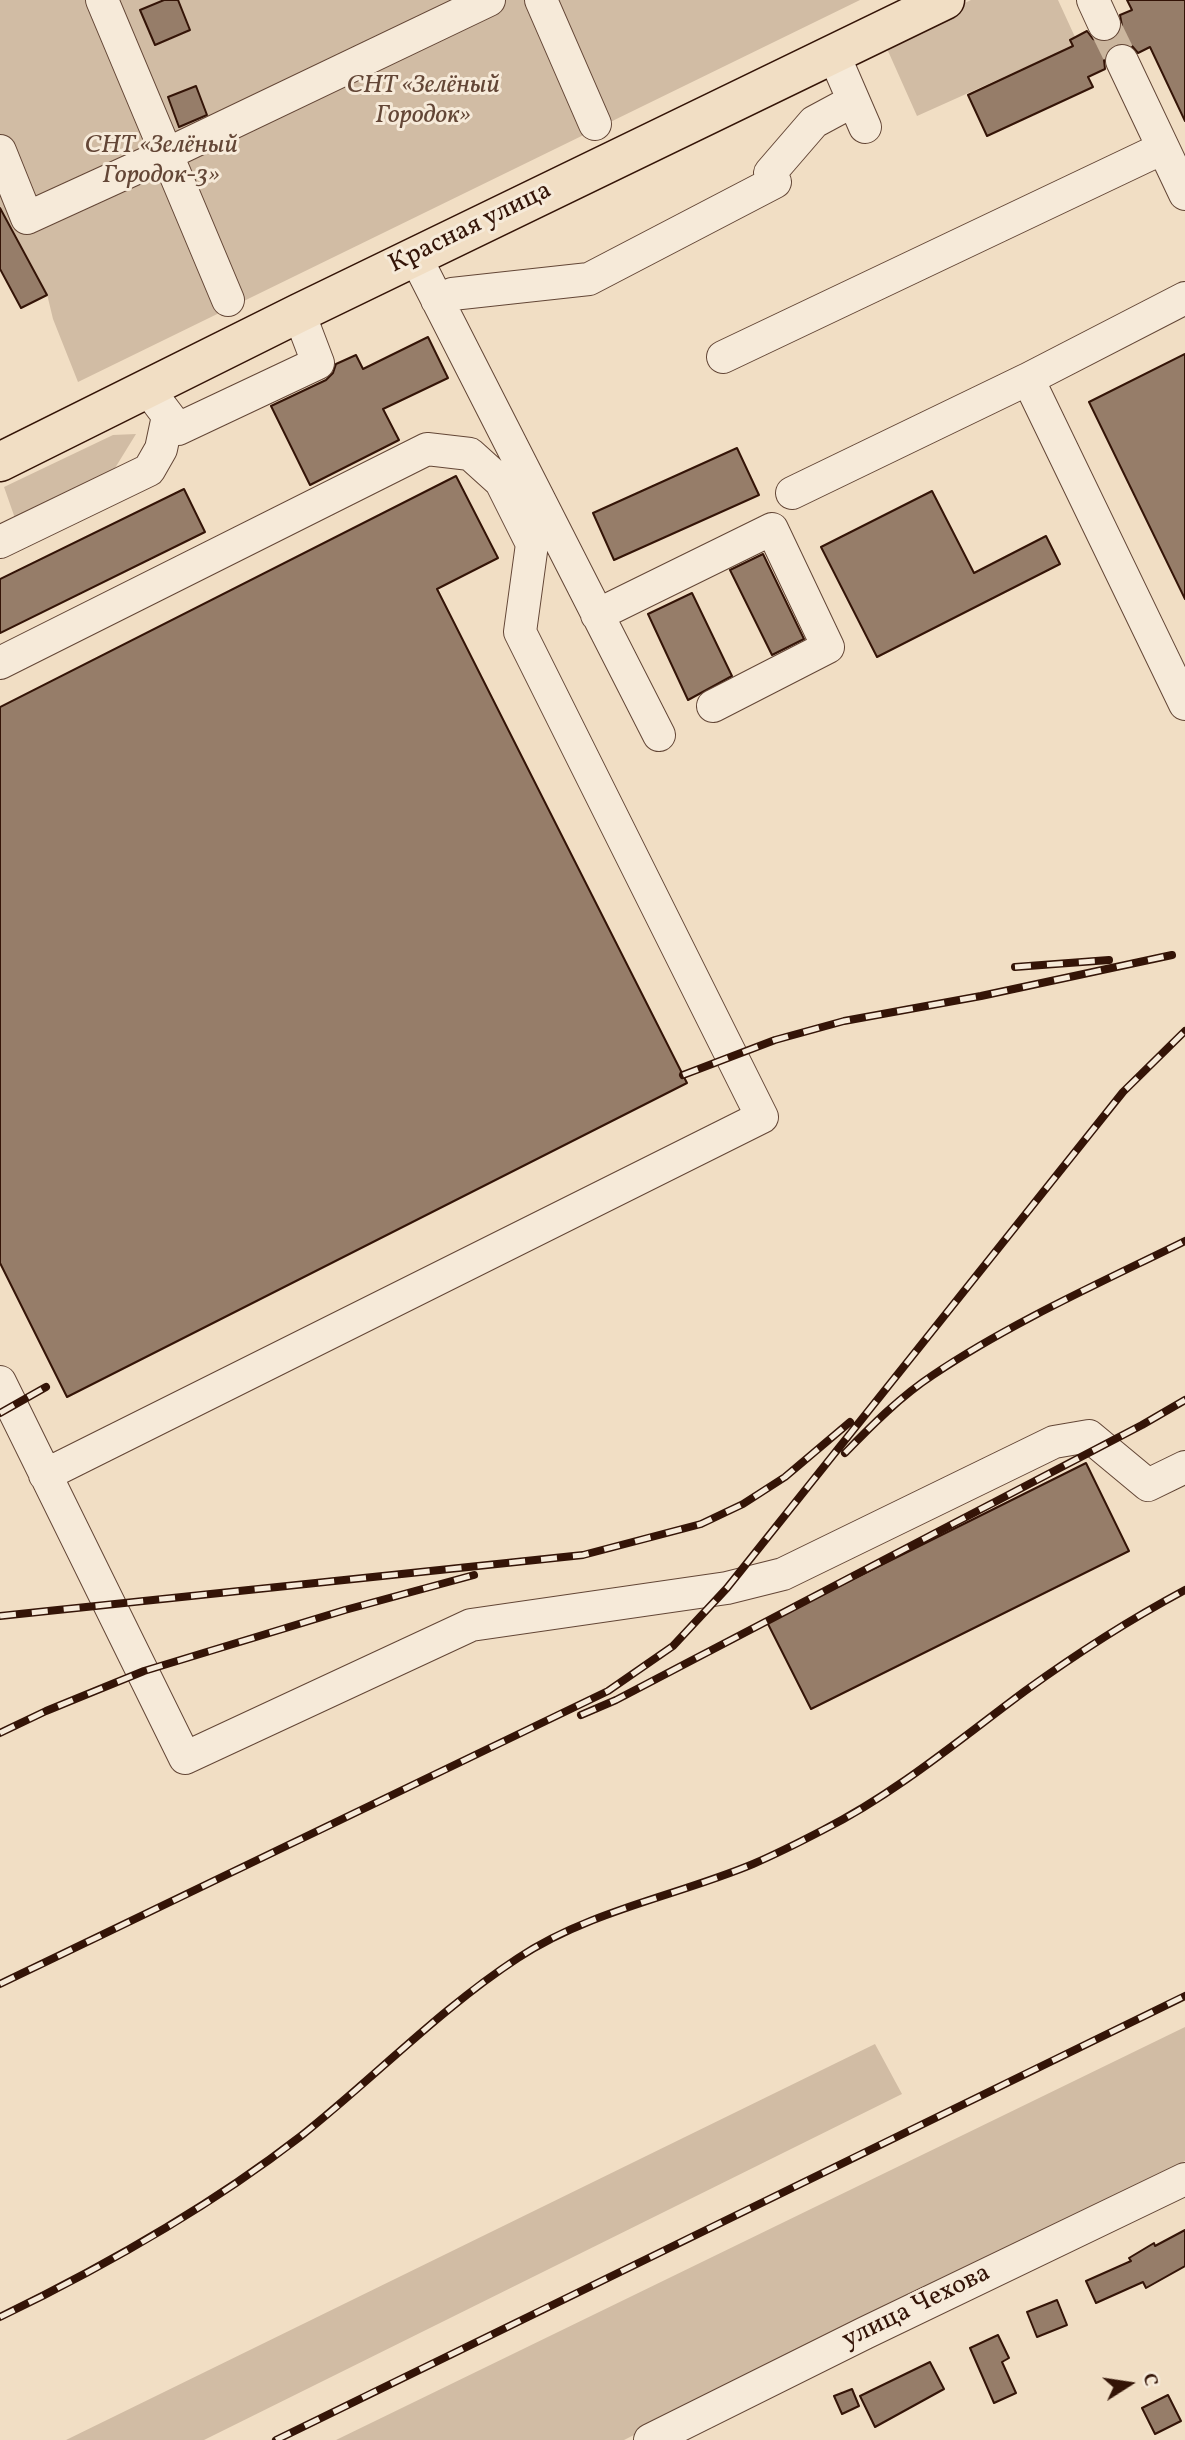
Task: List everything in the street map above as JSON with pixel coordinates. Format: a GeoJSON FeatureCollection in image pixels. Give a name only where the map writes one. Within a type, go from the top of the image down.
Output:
{"type":"FeatureCollection","features":[{"type":"Feature","properties":{"kind":"main road","name":"Красная улица"},"geometry":{"type":"LineString","coordinates":[[0,462],[157,402],[299,313],[945,0]]}},
{"type":"Feature","properties":{"kind":"street"},"geometry":{"type":"LineString","coordinates":[[0,151],[27,218],[489,0]]}},
{"type":"Feature","properties":{"kind":"street"},"geometry":{"type":"LineString","coordinates":[[541,0],[595,124]]}},
{"type":"Feature","properties":{"kind":"street"},"geometry":{"type":"LineString","coordinates":[[104,1],[228,300]]}},
{"type":"Feature","properties":{"kind":"street"},"geometry":{"type":"LineString","coordinates":[[437,300],[453,294],[589,279],[775,182],[770,173],[814,122],[859,114],[832,53]]}},
{"type":"Feature","properties":{"kind":"street"},"geometry":{"type":"LineString","coordinates":[[1122,61],[1185,194]]}},
{"type":"Feature","properties":{"kind":"street"},"geometry":{"type":"LineString","coordinates":[[723,357],[1163,148]]}},
{"type":"Feature","properties":{"kind":"street"},"geometry":{"type":"LineString","coordinates":[[415,257],[659,735]]}},
{"type":"Feature","properties":{"kind":"street"},"geometry":{"type":"LineString","coordinates":[[792,493],[1028,379],[1185,298]]}},
{"type":"Feature","properties":{"kind":"street"},"geometry":{"type":"LineString","coordinates":[[157,402],[178,429],[318,363],[299,313]]}},
{"type":"Feature","properties":{"kind":"street"},"geometry":{"type":"LineString","coordinates":[[1028,379],[1185,704]]}},
{"type":"Feature","properties":{"kind":"street"},"geometry":{"type":"LineString","coordinates":[[0,542],[149,470],[161,449],[157,402]]}},
{"type":"Feature","properties":{"kind":"street"},"geometry":{"type":"LineString","coordinates":[[0,663],[427,449],[470,454],[501,482],[532,544],[520,632],[762,1117],[45,1475]]}},
{"type":"Feature","properties":{"kind":"street"},"geometry":{"type":"LineString","coordinates":[[597,615],[772,529],[828,647],[713,706]]}},
{"type":"Feature","properties":{"kind":"street"},"geometry":{"type":"LineString","coordinates":[[0,1382],[185,1758],[471,1625],[727,1588],[783,1574],[1054,1442],[1089,1436],[1147,1485],[1185,1466]]}},
{"type":"Feature","properties":{"kind":"street","name":"улица Чехова"},"geometry":{"type":"LineString","coordinates":[[650,2440],[864,2333],[1185,2179]]}},
{"type":"Feature","properties":{"kind":"green space"},"geometry":{"type":"Polygon","coordinates":[[[0,0],[860,0],[78,382],[53,319],[47,294],[12,228],[0,234],[0,0]]]}},
{"type":"Feature","properties":{"kind":"green space"},"geometry":{"type":"Polygon","coordinates":[[[971,0],[1058,0],[1075,37],[1070,40],[1073,46],[917,116],[884,42],[971,0]]]}},
{"type":"Feature","properties":{"kind":"green space"},"geometry":{"type":"Polygon","coordinates":[[[136,434],[107,481],[17,524],[4,487],[113,435],[136,434]]]}},
{"type":"Feature","properties":{"kind":"green space"},"geometry":{"type":"Polygon","coordinates":[[[1185,2027],[1185,2161],[624,2440],[336,2440],[1185,2027]]]}},
{"type":"Feature","properties":{"kind":"green space"},"geometry":{"type":"Polygon","coordinates":[[[875,2044],[902,2094],[204,2440],[66,2440],[875,2044]]]}},
{"type":"Feature","properties":{"kind":"building"},"geometry":{"type":"Polygon","coordinates":[[[164,0],[178,0],[190,30],[155,45],[140,10],[164,0]]]}},
{"type":"Feature","properties":{"kind":"building"},"geometry":{"type":"Polygon","coordinates":[[[1127,0],[1185,0],[1185,121],[1150,47],[1138,53],[1132,46],[1123,43],[1114,45],[1107,51],[1105,69],[1088,77],[1093,87],[987,136],[968,95],[1073,46],[1070,40],[1087,31],[1093,39],[1102,42],[1112,40],[1119,34],[1122,26],[1120,15],[1132,10],[1127,0]]]}},
{"type":"Feature","properties":{"kind":"building"},"geometry":{"type":"Polygon","coordinates":[[[196,86],[207,115],[179,127],[168,97],[196,86]]]}},
{"type":"Feature","properties":{"kind":"building"},"geometry":{"type":"Polygon","coordinates":[[[0,208],[47,295],[21,308],[0,269],[0,208]]]}},
{"type":"Feature","properties":{"kind":"building"},"geometry":{"type":"Polygon","coordinates":[[[428,337],[448,378],[383,409],[399,440],[310,485],[271,406],[326,380],[333,373],[336,364],[356,355],[363,369],[428,337]]]}},
{"type":"Feature","properties":{"kind":"building"},"geometry":{"type":"Polygon","coordinates":[[[1185,354],[1185,599],[1089,402],[1185,354]]]}},
{"type":"Feature","properties":{"kind":"building"},"geometry":{"type":"Polygon","coordinates":[[[737,448],[759,495],[614,560],[593,513],[737,448]]]}},
{"type":"Feature","properties":{"kind":"building"},"geometry":{"type":"Polygon","coordinates":[[[456,476],[498,558],[437,589],[687,1083],[67,1397],[0,1263],[0,707],[456,476]]]}},
{"type":"Feature","properties":{"kind":"building"},"geometry":{"type":"Polygon","coordinates":[[[184,489],[205,532],[0,633],[0,579],[184,489]]]}},
{"type":"Feature","properties":{"kind":"building"},"geometry":{"type":"Polygon","coordinates":[[[932,491],[974,573],[1046,536],[1060,564],[877,657],[821,547],[932,491]]]}},
{"type":"Feature","properties":{"kind":"building"},"geometry":{"type":"Polygon","coordinates":[[[763,554],[804,639],[772,655],[730,570],[763,554]]]}},
{"type":"Feature","properties":{"kind":"building"},"geometry":{"type":"Polygon","coordinates":[[[692,593],[732,676],[688,700],[648,614],[692,593]]]}},
{"type":"Feature","properties":{"kind":"building"},"geometry":{"type":"Polygon","coordinates":[[[1086,1463],[1129,1551],[811,1709],[767,1622],[1086,1463]]]}},
{"type":"Feature","properties":{"kind":"building"},"geometry":{"type":"Polygon","coordinates":[[[1185,2230],[1185,2266],[1146,2288],[1143,2282],[1096,2303],[1086,2281],[1131,2261],[1129,2258],[1154,2243],[1155,2246],[1185,2230]]]}},
{"type":"Feature","properties":{"kind":"building"},"geometry":{"type":"Polygon","coordinates":[[[1057,2300],[1067,2325],[1037,2337],[1027,2312],[1057,2300]]]}},
{"type":"Feature","properties":{"kind":"building"},"geometry":{"type":"Polygon","coordinates":[[[998,2335],[1009,2358],[1002,2362],[1016,2393],[994,2403],[970,2348],[998,2335]]]}},
{"type":"Feature","properties":{"kind":"building"},"geometry":{"type":"Polygon","coordinates":[[[930,2362],[944,2389],[875,2427],[860,2396],[930,2362]]]}},
{"type":"Feature","properties":{"kind":"building"},"geometry":{"type":"Polygon","coordinates":[[[852,2389],[859,2406],[842,2414],[834,2396],[852,2389]]]}},
{"type":"Feature","properties":{"kind":"building"},"geometry":{"type":"Polygon","coordinates":[[[1168,2395],[1181,2421],[1155,2434],[1142,2408],[1168,2395]]]}},
{"type":"Feature","properties":{"kind":"tunnel"},"geometry":{"type":"LineString","coordinates":[[1104,24],[1122,61]]}},
{"type":"Feature","properties":{"kind":"railway"},"geometry":{"type":"LineString","coordinates":[[683,1075],[775,1040],[844,1021],[981,996],[1172,955]]}},
{"type":"Feature","properties":{"kind":"railway"},"geometry":{"type":"LineString","coordinates":[[1015,967],[1109,960]]}},
{"type":"Feature","properties":{"kind":"railway"},"geometry":{"type":"LineString","coordinates":[[0,1984],[608,1691],[673,1646],[727,1588],[1123,1092],[1185,1031]]}},
{"type":"Feature","properties":{"kind":"railway"},"geometry":{"type":"LineString","coordinates":[[845,1453],[909,1392],[963,1356],[1057,1304],[1185,1241]]}},
{"type":"Feature","properties":{"kind":"railway"},"geometry":{"type":"LineString","coordinates":[[0,1413],[46,1387]]}},
{"type":"Feature","properties":{"kind":"railway"},"geometry":{"type":"LineString","coordinates":[[581,1715],[616,1700],[1185,1400]]}},
{"type":"Feature","properties":{"kind":"railway"},"geometry":{"type":"LineString","coordinates":[[0,1616],[583,1555],[701,1524],[743,1504],[785,1477],[850,1422]]}},
{"type":"Feature","properties":{"kind":"railway"},"geometry":{"type":"LineString","coordinates":[[0,1733],[144,1671],[345,1610],[474,1575]]}},
{"type":"Feature","properties":{"kind":"railway"},"geometry":{"type":"LineString","coordinates":[[0,2317],[117,2256],[230,2187],[301,2136],[434,2021],[518,1958],[545,1942],[603,1916],[753,1864],[850,1815],[927,1765],[1064,1664],[1123,1625],[1185,1590]]}},
{"type":"Feature","properties":{"kind":"railway"},"geometry":{"type":"LineString","coordinates":[[276,2440],[1185,1996]]}},
{"type":"Feature","properties":{"kind":"park label","name":"СНТ «Зелёный Городок»"},"geometry":{"type":"Point","coordinates":[423,102]}},
{"type":"Feature","properties":{"kind":"park label","name":"СНТ «Зелёный Городок-3»"},"geometry":{"type":"Point","coordinates":[161,162]}}]}
